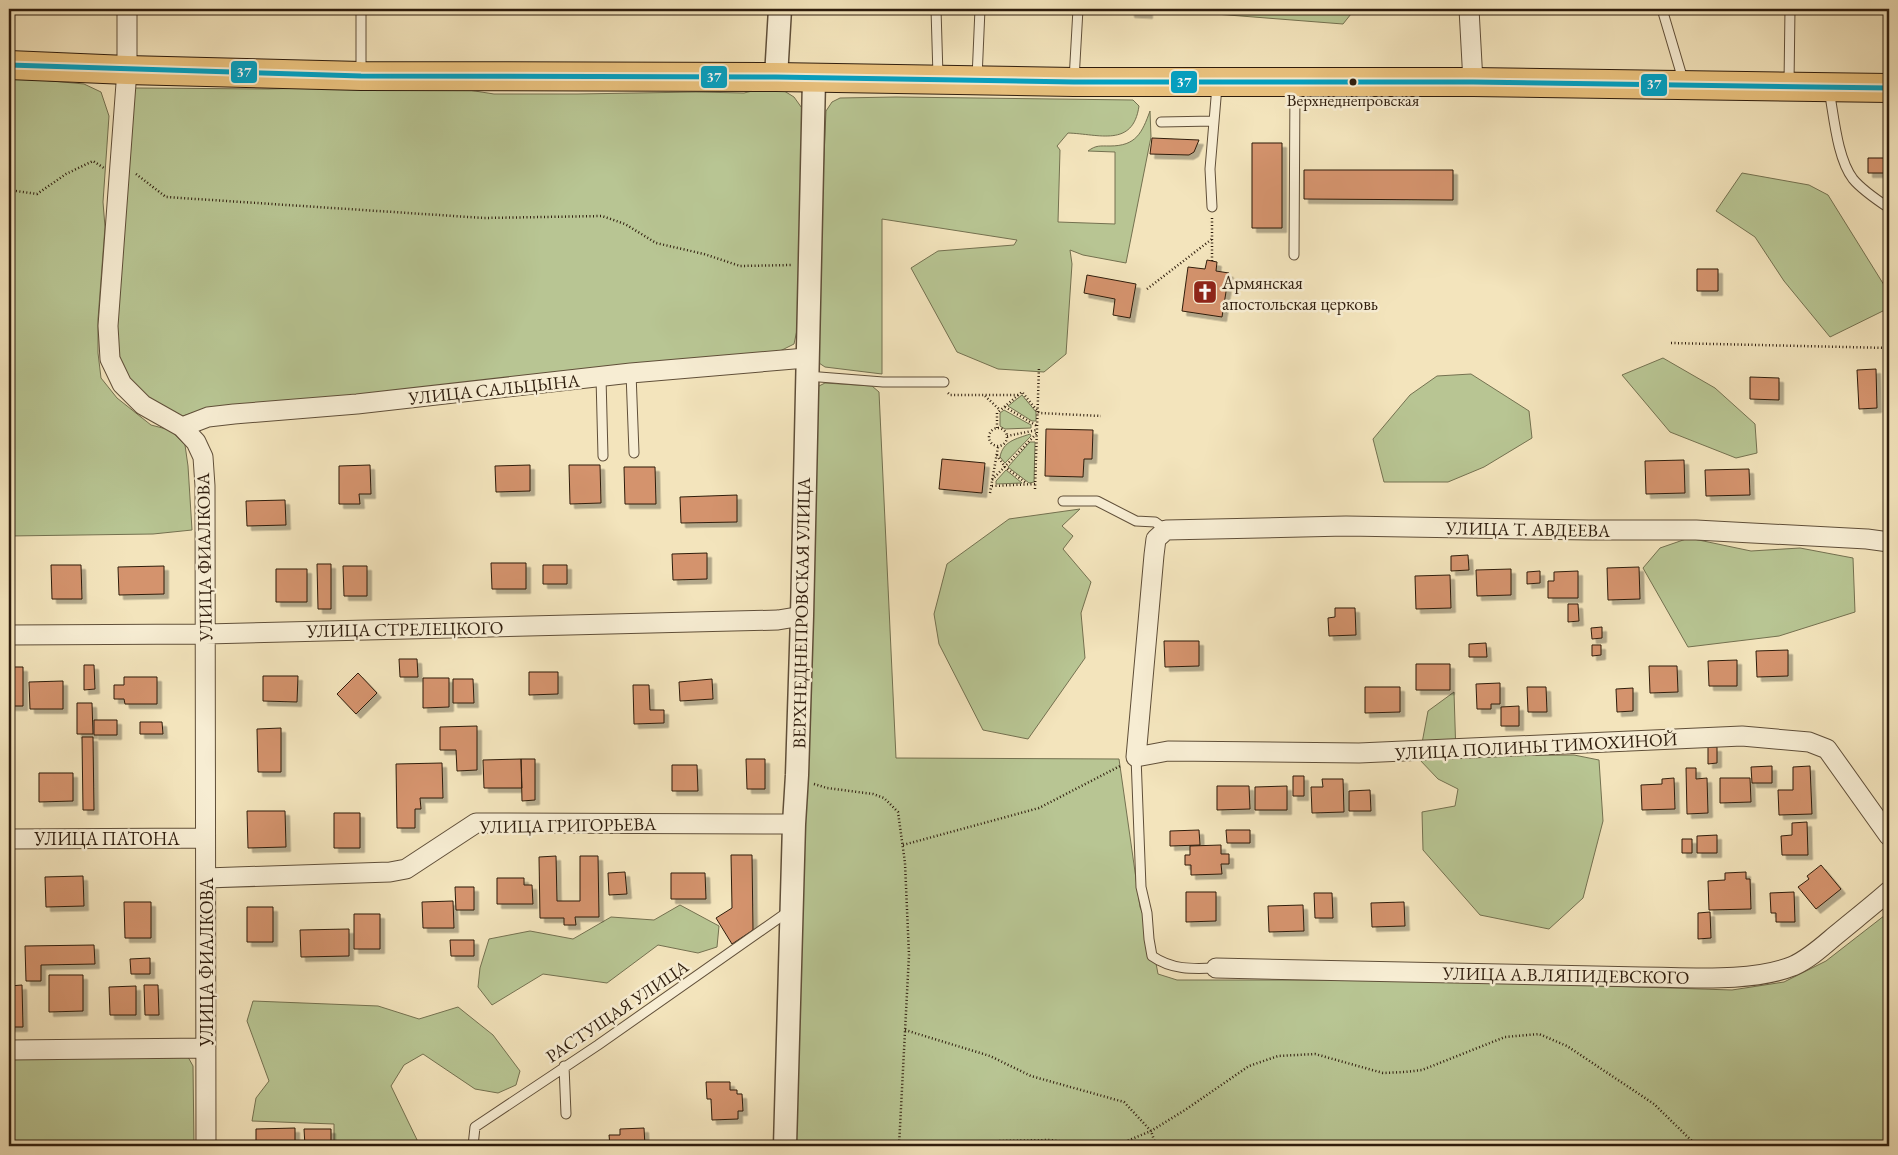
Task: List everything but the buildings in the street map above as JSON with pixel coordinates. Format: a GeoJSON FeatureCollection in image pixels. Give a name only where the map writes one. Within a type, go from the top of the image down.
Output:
{"type":"FeatureCollection","features":[{"type":"Feature","properties":{"kind":"main road"},"geometry":{"type":"LineString","coordinates":[[9,65],[361,76],[776,77],[1295,84],[1473,82],[1889,88]]}},
{"type":"Feature","properties":{"kind":"street","name":"УЛИЦА ФИАЛКОВА"},"geometry":{"type":"LineString","coordinates":[[127,9],[127,70],[108,326],[110,360],[122,384],[143,405],[182,427],[196,442],[203,457],[205,486],[206,634],[206,1146]]}},
{"type":"Feature","properties":{"kind":"street"},"geometry":{"type":"LineString","coordinates":[[776,77],[780,9]]}},
{"type":"Feature","properties":{"kind":"street"},"geometry":{"type":"LineString","coordinates":[[1469,9],[1473,82]]}},
{"type":"Feature","properties":{"kind":"street","name":"ВЕРХНЕДНЕПРОВСКАЯ УЛИЦА"},"geometry":{"type":"LineString","coordinates":[[786,1146],[794,824],[798,775],[814,79]]}},
{"type":"Feature","properties":{"kind":"street","name":"УЛИЦА САЛЬЦЫНА"},"geometry":{"type":"LineString","coordinates":[[182,427],[208,417],[357,404],[631,373],[806,367]]}},
{"type":"Feature","properties":{"kind":"street","name":"УЛИЦА Т. АВДЕЕВА"},"geometry":{"type":"LineString","coordinates":[[1166,530],[1346,526],[1696,530],[1867,539],[1889,542]]}},
{"type":"Feature","properties":{"kind":"street"},"geometry":{"type":"LineString","coordinates":[[1136,757],[1156,539],[1166,530]]}},
{"type":"Feature","properties":{"kind":"street","name":"УЛИЦА СТРЕЛЕЦКОГО"},"geometry":{"type":"LineString","coordinates":[[9,636],[206,634],[778,620],[802,616]]}},
{"type":"Feature","properties":{"kind":"street","name":"УЛИЦА ПОЛИНЫ ТИМОХИНОЙ"},"geometry":{"type":"LineString","coordinates":[[1136,757],[1168,751],[1359,754],[1742,736],[1809,742],[1827,749],[1889,836]]}},
{"type":"Feature","properties":{"kind":"street","name":"УЛИЦА ГРИГОРЬЕВА"},"geometry":{"type":"LineString","coordinates":[[206,878],[390,872],[406,869],[476,823],[794,824]]}},
{"type":"Feature","properties":{"kind":"street","name":"УЛИЦА ПАТОНА"},"geometry":{"type":"LineString","coordinates":[[9,839],[205,838]]}},
{"type":"Feature","properties":{"kind":"street","name":"УЛИЦА А.В.ЛЯПИДЕВСКОГО"},"geometry":{"type":"LineString","coordinates":[[1216,968],[1642,977],[1754,975],[1775,972],[1794,965],[1813,954],[1889,891]]}},
{"type":"Feature","properties":{"kind":"street"},"geometry":{"type":"LineString","coordinates":[[9,1050],[206,1048]]}},
{"type":"Feature","properties":{"kind":"lane"},"geometry":{"type":"LineString","coordinates":[[361,76],[362,9]]}},
{"type":"Feature","properties":{"kind":"lane"},"geometry":{"type":"LineString","coordinates":[[936,9],[938,80]]}},
{"type":"Feature","properties":{"kind":"lane"},"geometry":{"type":"LineString","coordinates":[[977,81],[980,9]]}},
{"type":"Feature","properties":{"kind":"lane"},"geometry":{"type":"LineString","coordinates":[[1074,82],[1078,9]]}},
{"type":"Feature","properties":{"kind":"lane"},"geometry":{"type":"LineString","coordinates":[[1662,9],[1684,86]]}},
{"type":"Feature","properties":{"kind":"lane"},"geometry":{"type":"LineString","coordinates":[[1789,87],[1790,9]]}},
{"type":"Feature","properties":{"kind":"lane"},"geometry":{"type":"LineString","coordinates":[[1212,207],[1210,168],[1217,83]]}},
{"type":"Feature","properties":{"kind":"lane"},"geometry":{"type":"LineString","coordinates":[[1294,255],[1295,84]]}},
{"type":"Feature","properties":{"kind":"lane"},"geometry":{"type":"LineString","coordinates":[[1828,87],[1842,158],[1853,179],[1889,208]]}},
{"type":"Feature","properties":{"kind":"lane"},"geometry":{"type":"LineString","coordinates":[[1161,122],[1214,121]]}},
{"type":"Feature","properties":{"kind":"lane"},"geometry":{"type":"LineString","coordinates":[[806,367],[883,382],[944,382]]}},
{"type":"Feature","properties":{"kind":"lane"},"geometry":{"type":"LineString","coordinates":[[631,373],[634,454]]}},
{"type":"Feature","properties":{"kind":"lane"},"geometry":{"type":"LineString","coordinates":[[601,377],[603,456]]}},
{"type":"Feature","properties":{"kind":"lane"},"geometry":{"type":"LineString","coordinates":[[1063,502],[1097,501],[1136,521],[1155,522],[1166,530]]}},
{"type":"Feature","properties":{"kind":"lane"},"geometry":{"type":"LineString","coordinates":[[1136,757],[1141,888],[1148,913],[1152,956],[1164,964],[1185,970],[1216,968]]}},
{"type":"Feature","properties":{"kind":"lane","name":"РАСТУЩАЯ УЛИЦА"},"geometry":{"type":"LineString","coordinates":[[473,1146],[475,1127],[792,910]]}},
{"type":"Feature","properties":{"kind":"lane"},"geometry":{"type":"LineString","coordinates":[[564,1066],[566,1114]]}},
{"type":"Feature","properties":{"kind":"path"},"geometry":{"type":"LineString","coordinates":[[9,190],[37,194],[66,174],[92,161],[108,170],[135,173],[166,197],[484,218],[602,216],[625,224],[656,243],[704,254],[740,266],[810,265]]}},
{"type":"Feature","properties":{"kind":"path"},"geometry":{"type":"LineString","coordinates":[[1212,207],[1212,261]]}},
{"type":"Feature","properties":{"kind":"path"},"geometry":{"type":"LineString","coordinates":[[1147,289],[1212,239]]}},
{"type":"Feature","properties":{"kind":"path"},"geometry":{"type":"LineString","coordinates":[[1671,343],[1889,348]]}},
{"type":"Feature","properties":{"kind":"path"},"geometry":{"type":"LineString","coordinates":[[1035,489],[1039,367]]}},
{"type":"Feature","properties":{"kind":"path"},"geometry":{"type":"LineString","coordinates":[[997,428],[997,413],[1022,392],[1038,412],[1101,416]]}},
{"type":"Feature","properties":{"kind":"path"},"geometry":{"type":"LineString","coordinates":[[950,395],[1019,395]]}},
{"type":"Feature","properties":{"kind":"path"},"geometry":{"type":"LineString","coordinates":[[984,395],[1000,410]]}},
{"type":"Feature","properties":{"kind":"path"},"geometry":{"type":"LineString","coordinates":[[1004,407],[1037,430]]}},
{"type":"Feature","properties":{"kind":"path"},"geometry":{"type":"LineString","coordinates":[[990,493],[998,447],[1005,443],[1007,436],[1003,430],[997,428]]}},
{"type":"Feature","properties":{"kind":"path"},"geometry":{"type":"LineString","coordinates":[[997,428],[990,433],[989,439],[992,444],[998,447]]}},
{"type":"Feature","properties":{"kind":"path"},"geometry":{"type":"LineString","coordinates":[[1007,436],[1037,430]]}},
{"type":"Feature","properties":{"kind":"path"},"geometry":{"type":"LineString","coordinates":[[992,480],[1037,430]]}},
{"type":"Feature","properties":{"kind":"path"},"geometry":{"type":"LineString","coordinates":[[996,455],[1005,467],[1027,484]]}},
{"type":"Feature","properties":{"kind":"path"},"geometry":{"type":"LineString","coordinates":[[991,486],[1035,484]]}},
{"type":"Feature","properties":{"kind":"path"},"geometry":{"type":"LineString","coordinates":[[902,846],[1039,808],[1136,757]]}},
{"type":"Feature","properties":{"kind":"path"},"geometry":{"type":"LineString","coordinates":[[798,775],[812,784],[827,788],[873,794],[884,798],[898,812],[905,863],[909,955],[899,1146]]}},
{"type":"Feature","properties":{"kind":"path"},"geometry":{"type":"LineString","coordinates":[[905,1030],[990,1056],[1031,1076],[1124,1102],[1151,1131],[1156,1146]]}},
{"type":"Feature","properties":{"kind":"path"},"geometry":{"type":"LineString","coordinates":[[979,1146],[998,1141],[1050,1140],[1100,1146],[1127,1141],[1151,1131],[1185,1110],[1248,1066],[1278,1056],[1315,1054],[1383,1073],[1405,1072],[1422,1070],[1505,1037],[1539,1034],[1568,1046],[1654,1104],[1697,1146]]}},
{"type":"Feature","properties":{"kind":"green space"},"geometry":{"type":"Polygon","coordinates":[[[208,9],[291,9],[290,11],[253,14],[208,9]]]}},
{"type":"Feature","properties":{"kind":"green space"},"geometry":{"type":"Polygon","coordinates":[[[1177,9],[1355,9],[1343,24],[1177,11],[1177,9]]]}},
{"type":"Feature","properties":{"kind":"green space"},"geometry":{"type":"Polygon","coordinates":[[[9,77],[84,84],[101,92],[109,116],[103,202],[105,227],[98,319],[98,353],[101,378],[117,398],[151,425],[170,430],[185,445],[192,530],[153,534],[9,536],[9,77]]]}},
{"type":"Feature","properties":{"kind":"green space"},"geometry":{"type":"Polygon","coordinates":[[[400,86],[449,87],[494,94],[744,93],[765,88],[781,89],[794,97],[804,111],[797,330],[794,344],[776,353],[192,413],[177,418],[141,397],[115,360],[129,97],[136,88],[268,89],[400,86]]]}},
{"type":"Feature","properties":{"kind":"green space"},"geometry":{"type":"Polygon","coordinates":[[[840,98],[1133,100],[1139,106],[1135,119],[1130,128],[1122,133],[1113,136],[1103,136],[1068,133],[1057,146],[1060,150],[1058,222],[1115,224],[1115,152],[1088,151],[1096,147],[1126,144],[1132,141],[1141,132],[1150,111],[1151,137],[1126,263],[1083,255],[1070,250],[1072,264],[1066,354],[1044,372],[998,369],[957,352],[911,268],[938,251],[1014,245],[1017,240],[882,219],[882,374],[825,367],[819,363],[815,356],[826,111],[832,102],[840,98]]]}},
{"type":"Feature","properties":{"kind":"green space"},"geometry":{"type":"Polygon","coordinates":[[[1742,173],[1809,185],[1828,195],[1889,293],[1889,308],[1830,337],[1784,281],[1755,237],[1716,211],[1742,173]]]}},
{"type":"Feature","properties":{"kind":"green space"},"geometry":{"type":"Polygon","coordinates":[[[1663,358],[1715,388],[1755,424],[1757,453],[1736,458],[1670,432],[1622,375],[1663,358]]]}},
{"type":"Feature","properties":{"kind":"green space"},"geometry":{"type":"Polygon","coordinates":[[[1471,374],[1529,411],[1532,438],[1484,467],[1448,482],[1384,482],[1373,439],[1410,395],[1437,376],[1471,374]]]}},
{"type":"Feature","properties":{"kind":"green space"},"geometry":{"type":"Polygon","coordinates":[[[825,383],[872,386],[879,392],[896,758],[1119,759],[1140,907],[1150,931],[1158,974],[1177,980],[1418,980],[1732,990],[1784,982],[1826,961],[1889,912],[1889,1146],[793,1146],[815,388],[825,383]]]}},
{"type":"Feature","properties":{"kind":"green space"},"geometry":{"type":"Polygon","coordinates":[[[1022,395],[1036,412],[1036,421],[1032,421],[1008,406],[1022,395]]]}},
{"type":"Feature","properties":{"kind":"green space"},"geometry":{"type":"Polygon","coordinates":[[[1004,410],[1031,425],[1031,428],[1005,429],[1000,426],[1000,413],[1004,410]]]}},
{"type":"Feature","properties":{"kind":"green space"},"geometry":{"type":"Polygon","coordinates":[[[1030,434],[1031,436],[1005,463],[1000,457],[1004,447],[1015,439],[1030,434]]]}},
{"type":"Feature","properties":{"kind":"green space"},"geometry":{"type":"Polygon","coordinates":[[[1030,442],[1035,442],[1034,482],[1029,483],[1008,467],[1030,442]]]}},
{"type":"Feature","properties":{"kind":"green space"},"geometry":{"type":"Polygon","coordinates":[[[1006,470],[1022,483],[996,484],[996,481],[1006,470]]]}},
{"type":"Feature","properties":{"kind":"green space"},"geometry":{"type":"Polygon","coordinates":[[[1080,509],[1062,526],[1073,536],[1063,549],[1091,582],[1081,613],[1085,658],[1028,739],[983,730],[939,644],[934,614],[947,564],[1009,519],[1080,509]]]}},
{"type":"Feature","properties":{"kind":"green space"},"geometry":{"type":"Polygon","coordinates":[[[1689,538],[1751,551],[1800,548],[1853,558],[1855,612],[1779,636],[1688,647],[1643,568],[1660,548],[1689,538]]]}},
{"type":"Feature","properties":{"kind":"green space"},"geometry":{"type":"Polygon","coordinates":[[[1454,692],[1456,756],[1574,755],[1599,760],[1603,821],[1583,898],[1549,929],[1480,915],[1423,850],[1422,812],[1455,806],[1458,789],[1438,779],[1419,759],[1428,711],[1454,692]]]}},
{"type":"Feature","properties":{"kind":"green space"},"geometry":{"type":"Polygon","coordinates":[[[680,905],[719,926],[717,947],[698,953],[658,945],[607,983],[543,974],[492,1005],[478,987],[480,968],[489,939],[530,931],[573,939],[611,917],[654,920],[680,905]]]}},
{"type":"Feature","properties":{"kind":"green space"},"geometry":{"type":"Polygon","coordinates":[[[253,1001],[378,1006],[419,1019],[458,1007],[493,1035],[520,1071],[516,1085],[498,1093],[475,1089],[423,1054],[404,1065],[391,1086],[420,1146],[334,1146],[334,1124],[252,1121],[256,1098],[269,1081],[247,1021],[253,1001]]]}},
{"type":"Feature","properties":{"kind":"green space"},"geometry":{"type":"Polygon","coordinates":[[[9,1055],[188,1057],[193,1066],[194,1146],[9,1146],[9,1055]]]}},
{"type":"Feature","properties":{"kind":"transit line","name":"37"},"geometry":{"type":"LineString","coordinates":[[9,65],[361,76],[776,77],[1074,82],[1473,82],[1889,88]]}},
{"type":"Feature","properties":{"kind":"place","name":"Верхнеднепровская"},"geometry":{"type":"Point","coordinates":[1353,82]}},
{"type":"Feature","properties":{"kind":"place","name":"Армянская апостольская церковь"},"geometry":{"type":"Point","coordinates":[1205,292]}}]}
